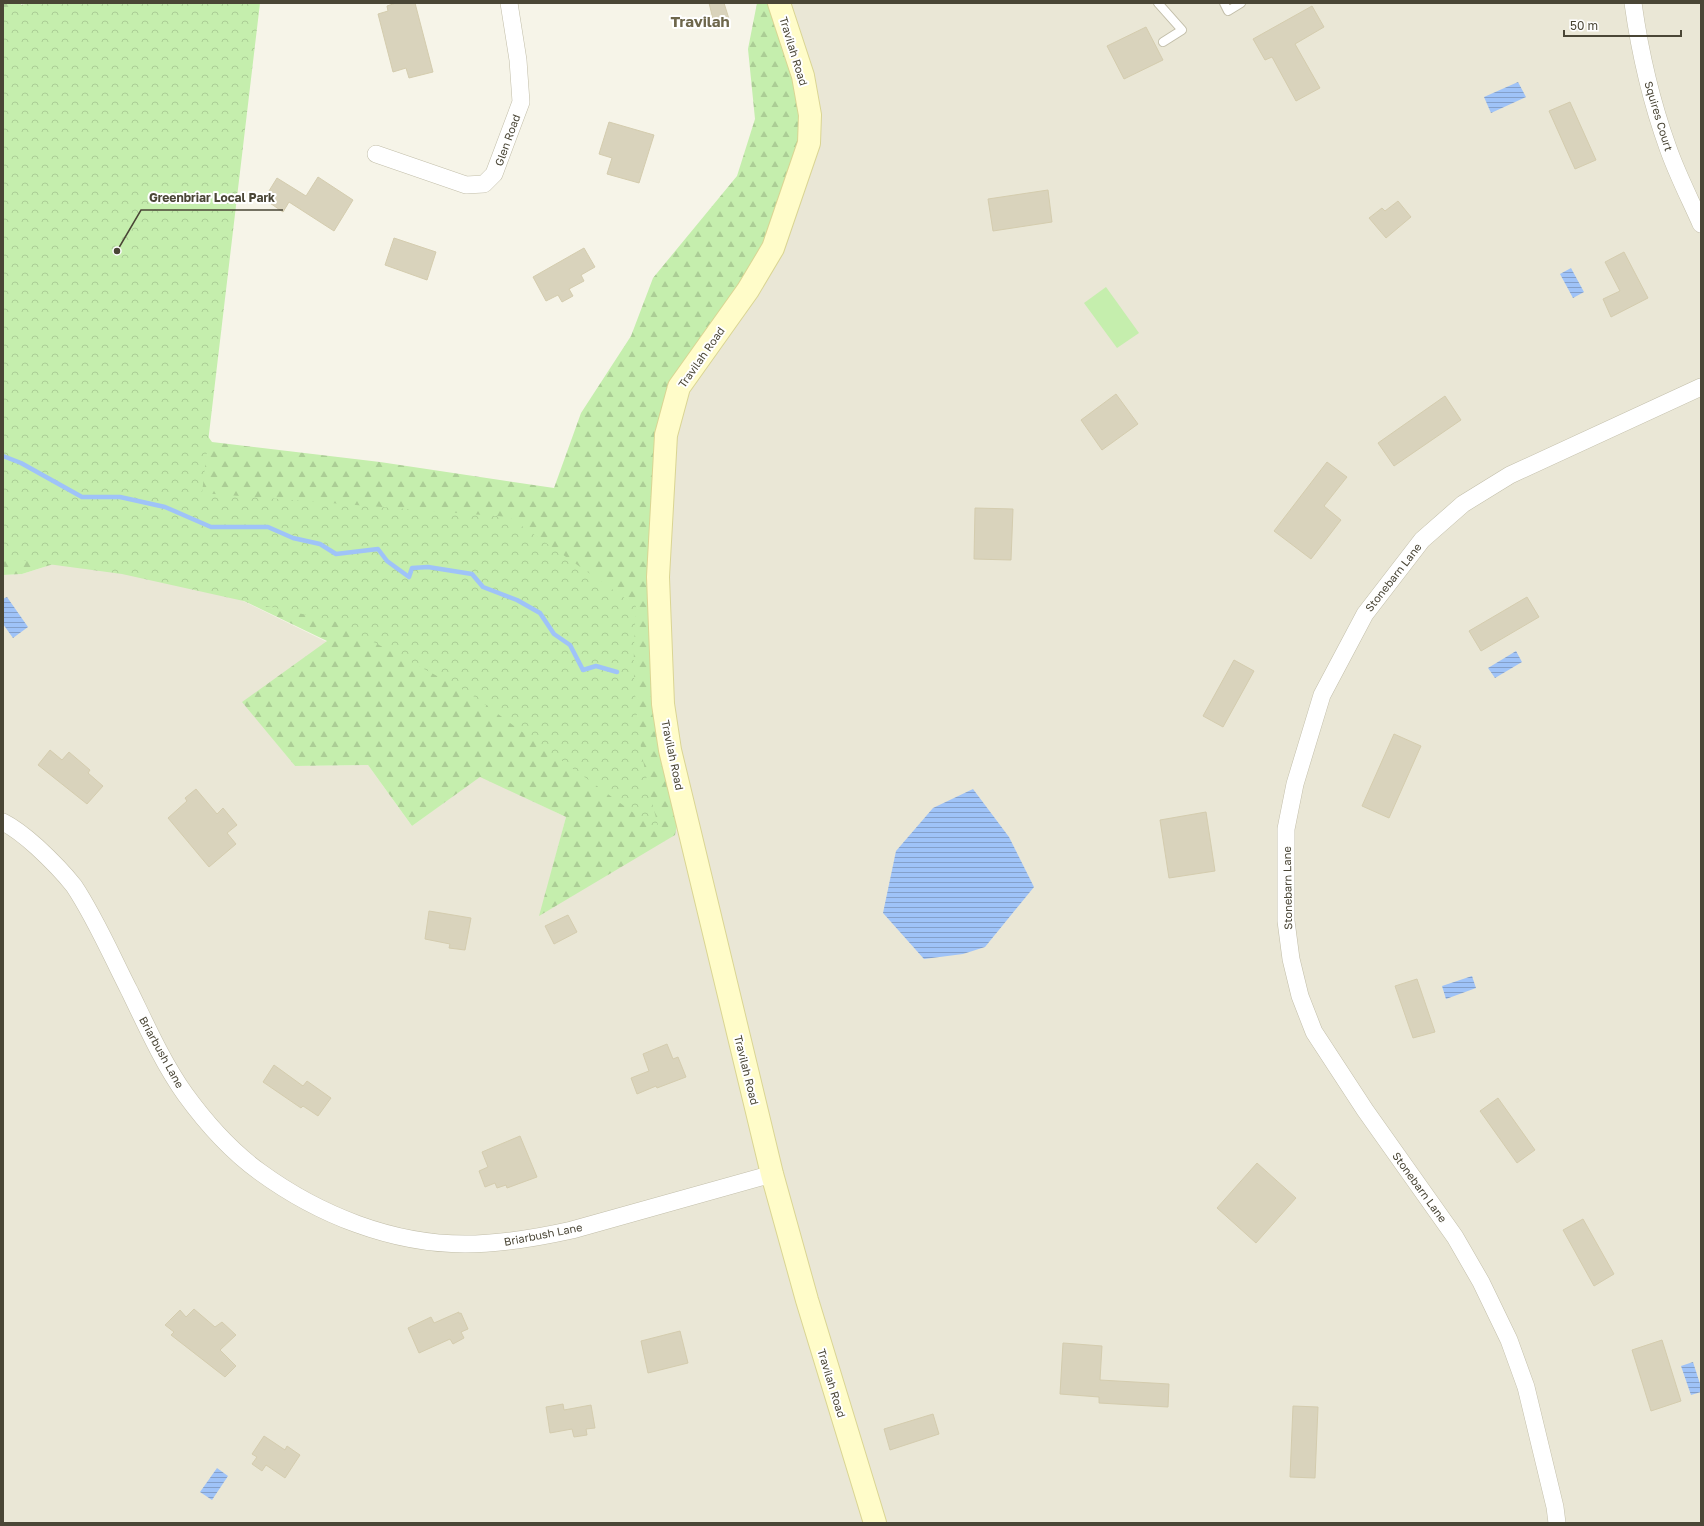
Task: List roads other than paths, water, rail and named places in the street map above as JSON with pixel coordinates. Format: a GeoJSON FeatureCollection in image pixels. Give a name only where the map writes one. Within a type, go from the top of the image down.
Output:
{"type":"FeatureCollection","features":[{"type":"Feature","properties":{"kind":"main road","name":"Travilah Road"},"geometry":{"type":"LineString","coordinates":[[779,3],[803,76],[810,116],[809,143],[773,248],[748,290],[679,387],[666,435],[658,577],[663,704],[670,750],[772,1174],[807,1300],[875,1523]]}},
{"type":"Feature","properties":{"kind":"street","name":"Glen Road"},"geometry":{"type":"LineString","coordinates":[[376,154],[466,185],[484,184],[494,174],[521,102],[518,60],[509,3]]}},
{"type":"Feature","properties":{"kind":"street","name":"Squires Court"},"geometry":{"type":"LineString","coordinates":[[1633,3],[1638,40],[1649,89],[1668,149],[1701,224]]}},
{"type":"Feature","properties":{"kind":"street","name":"Stonebarn Lane"},"geometry":{"type":"LineString","coordinates":[[1557,1523],[1555,1507],[1526,1387],[1509,1340],[1481,1282],[1455,1236],[1365,1110],[1314,1032],[1300,996],[1291,959],[1286,921],[1286,829],[1295,784],[1322,695],[1365,614],[1422,540],[1463,504],[1510,475],[1701,388]]}},
{"type":"Feature","properties":{"kind":"street","name":"Briarbush Lane"},"geometry":{"type":"LineString","coordinates":[[3,822],[27,838],[54,862],[73,886],[89,911],[163,1058],[184,1093],[202,1116],[230,1146],[259,1171],[287,1190],[321,1208],[368,1228],[431,1242],[464,1244],[501,1243],[572,1230],[772,1174]]}},
{"type":"Feature","properties":{"kind":"lane"},"geometry":{"type":"LineString","coordinates":[[1158,3],[1182,30],[1163,42]]}},
{"type":"Feature","properties":{"kind":"lane"},"geometry":{"type":"LineString","coordinates":[[1224,3],[1228,11],[1241,3]]}},
{"type":"Feature","properties":{"kind":"water"},"geometry":{"type":"Polygon","coordinates":[[[1518,82],[1526,97],[1491,113],[1484,97],[1518,82]]]}},
{"type":"Feature","properties":{"kind":"water"},"geometry":{"type":"Polygon","coordinates":[[[1571,268],[1584,292],[1573,298],[1560,274],[1571,268]]]}},
{"type":"Feature","properties":{"kind":"water"},"geometry":{"type":"Polygon","coordinates":[[[7,597],[28,627],[13,638],[3,624],[3,599],[7,597]]]}},
{"type":"Feature","properties":{"kind":"water"},"geometry":{"type":"Polygon","coordinates":[[[1516,651],[1522,662],[1495,678],[1488,668],[1516,651]]]}},
{"type":"Feature","properties":{"kind":"water"},"geometry":{"type":"Polygon","coordinates":[[[973,789],[1009,837],[1034,887],[985,947],[963,954],[924,959],[883,913],[896,851],[933,808],[973,789]]]}},
{"type":"Feature","properties":{"kind":"water"},"geometry":{"type":"Polygon","coordinates":[[[1472,976],[1476,988],[1446,999],[1442,986],[1472,976]]]}},
{"type":"Feature","properties":{"kind":"water"},"geometry":{"type":"Polygon","coordinates":[[[1693,1362],[1701,1387],[1701,1392],[1691,1395],[1681,1366],[1693,1362]]]}},
{"type":"Feature","properties":{"kind":"water"},"geometry":{"type":"Polygon","coordinates":[[[217,1468],[228,1476],[212,1500],[200,1492],[217,1468]]]}},
{"type":"Feature","properties":{"kind":"waterway"},"geometry":{"type":"LineString","coordinates":[[3,456],[21,463],[82,497],[120,497],[165,507],[211,527],[268,527],[293,538],[320,544],[336,554],[378,549],[387,561],[409,577],[412,568],[428,567],[472,574],[483,587],[517,600],[540,613],[554,634],[570,645],[583,670],[596,666],[617,672]]}},
{"type":"Feature","properties":{"kind":"place","name":"Greenbriar Local Park"},"geometry":{"type":"Point","coordinates":[117,251]}},
{"type":"Feature","properties":{"kind":"district","name":"Travilah"},"geometry":{"type":"Point","coordinates":[700,21]}}]}
